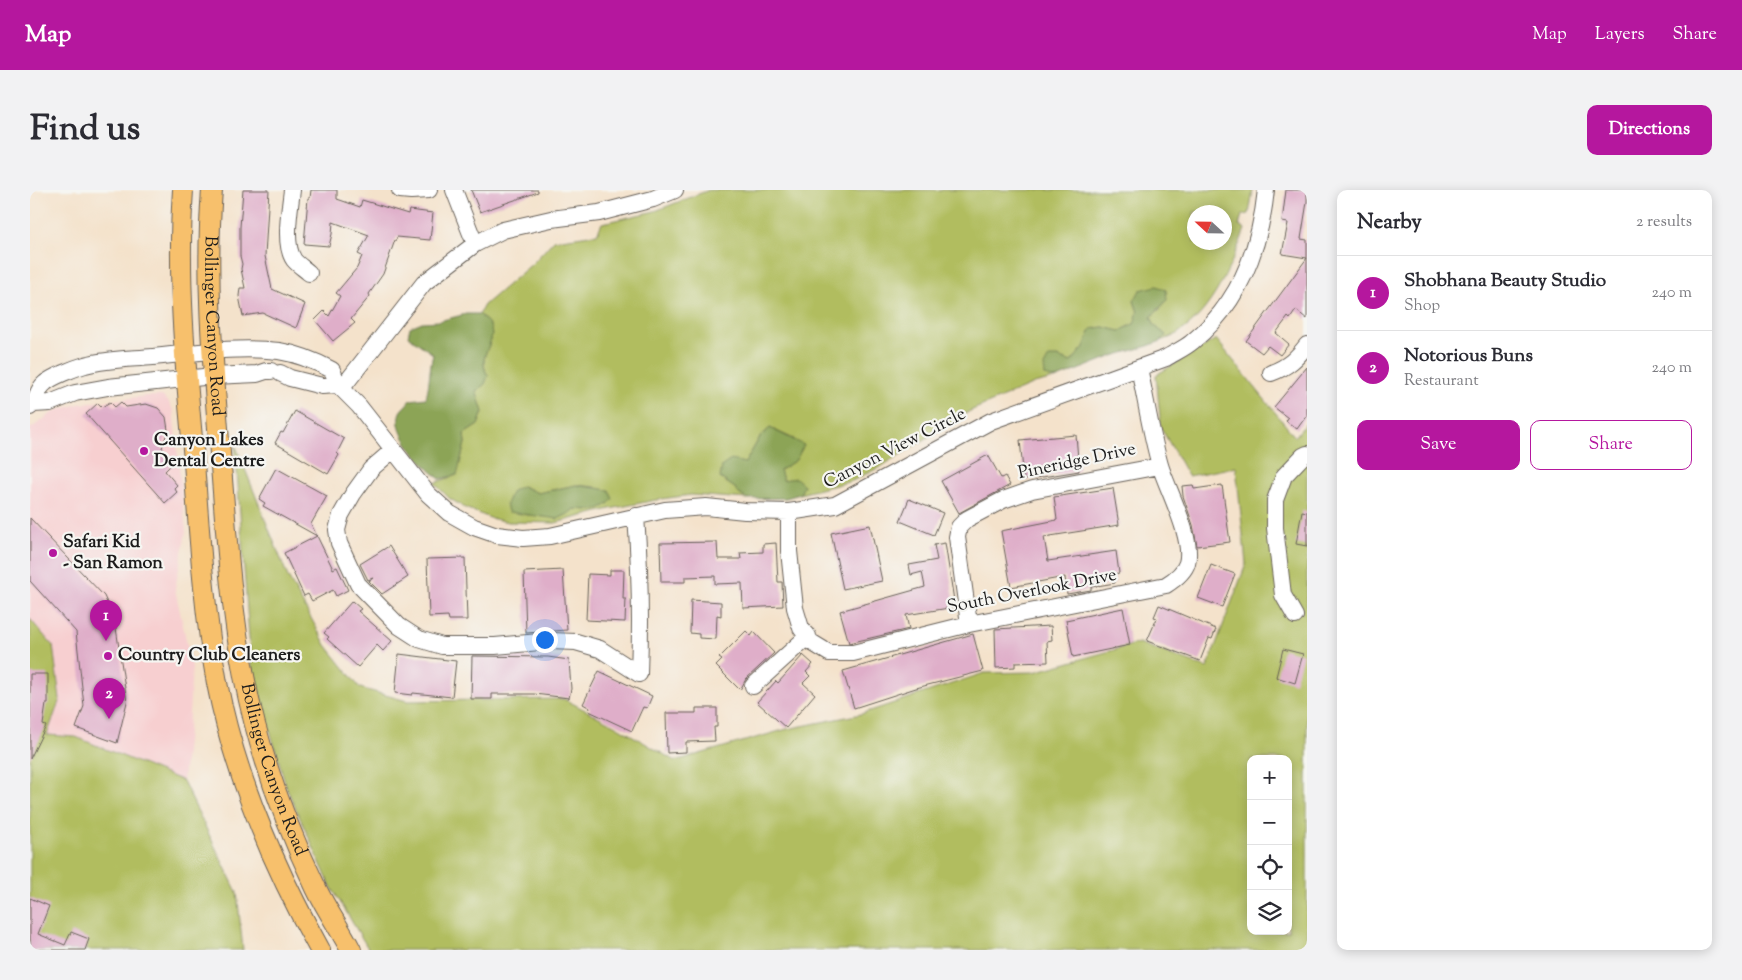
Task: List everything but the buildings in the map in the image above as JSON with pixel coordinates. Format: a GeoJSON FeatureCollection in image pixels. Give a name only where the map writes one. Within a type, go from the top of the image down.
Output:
{"type":"FeatureCollection","features":[{"type":"Feature","properties":{"kind":"main road","name":"Bollinger Canyon Road"},"geometry":{"type":"LineString","coordinates":[[183,190],[181,241],[185,354],[207,614],[218,684],[236,758],[260,828],[293,902],[320,950]]}},
{"type":"Feature","properties":{"kind":"main road","name":"Bollinger Canyon Road"},"geometry":{"type":"LineString","coordinates":[[212,190],[209,226],[209,296],[212,352],[233,610],[244,678],[262,749],[285,818],[317,890],[351,950]]}},
{"type":"Feature","properties":{"kind":"street"},"geometry":{"type":"LineString","coordinates":[[292,190],[289,250],[294,261],[309,273]]}},
{"type":"Feature","properties":{"kind":"street"},"geometry":{"type":"LineString","coordinates":[[400,190],[411,192],[429,190]]}},
{"type":"Feature","properties":{"kind":"street"},"geometry":{"type":"LineString","coordinates":[[454,190],[475,244]]}},
{"type":"Feature","properties":{"kind":"street"},"geometry":{"type":"LineString","coordinates":[[32,406],[50,403],[74,393],[108,387],[214,376],[275,374],[322,386],[340,386],[424,283],[475,244],[504,230],[551,219],[599,213],[653,199],[675,190]]}},
{"type":"Feature","properties":{"kind":"street","name":"Canyon View Circle"},"geometry":{"type":"LineString","coordinates":[[32,406],[43,385],[85,365],[212,352],[262,350],[295,354],[332,370],[340,386],[359,406],[428,494],[449,513],[474,527],[497,534],[523,538],[550,536],[665,510],[706,507],[744,511],[789,512],[835,506],[991,421],[1166,358],[1191,343],[1218,317],[1236,293],[1253,256],[1263,216],[1266,190]]}},
{"type":"Feature","properties":{"kind":"street"},"geometry":{"type":"LineString","coordinates":[[1271,373],[1283,369],[1296,359],[1307,345]]}},
{"type":"Feature","properties":{"kind":"street","name":"South Overlook Drive"},"geometry":{"type":"LineString","coordinates":[[789,512],[789,552],[795,608],[801,628],[812,642],[829,653],[853,653],[969,624],[1166,585],[1178,577],[1187,564],[1188,548],[1175,500],[1160,466],[1139,368]]}},
{"type":"Feature","properties":{"kind":"street"},"geometry":{"type":"LineString","coordinates":[[393,450],[371,469],[353,494],[341,515],[337,530],[339,543],[358,584],[382,610],[399,626],[419,639],[442,646],[495,646],[551,641],[576,642],[600,649],[639,674],[641,620],[640,561],[636,516]]}},
{"type":"Feature","properties":{"kind":"street"},"geometry":{"type":"LineString","coordinates":[[1296,616],[1283,595],[1274,528],[1275,500],[1284,476],[1307,454]]}},
{"type":"Feature","properties":{"kind":"street","name":"Pineridge Drive"},"geometry":{"type":"LineString","coordinates":[[969,624],[957,537],[959,527],[967,519],[1003,500],[1032,490],[1160,466]]}},
{"type":"Feature","properties":{"kind":"street"},"geometry":{"type":"LineString","coordinates":[[753,686],[808,636]]}},
{"type":"Feature","properties":{"kind":"shaded area"},"geometry":{"type":"Polygon","coordinates":[[[162,396],[168,401],[173,410],[186,532],[175,589],[192,667],[183,781],[77,737],[47,735],[60,699],[53,646],[30,619],[30,429],[55,411],[79,404],[162,396]]]}},
{"type":"Feature","properties":{"kind":"green space"},"geometry":{"type":"Polygon","coordinates":[[[709,190],[1253,190],[1249,214],[1242,215],[1239,225],[1245,229],[1227,272],[1201,313],[1178,333],[1161,341],[1166,335],[1155,326],[1151,317],[1161,308],[1134,301],[1138,312],[1134,324],[1120,331],[1103,327],[1092,329],[1084,347],[1071,362],[1057,357],[1045,376],[1055,379],[1034,384],[970,411],[882,466],[852,481],[800,494],[804,485],[783,480],[780,470],[796,460],[794,439],[770,428],[760,437],[745,463],[720,478],[747,499],[691,495],[610,509],[555,523],[508,522],[490,518],[465,508],[449,498],[434,483],[457,475],[465,443],[464,434],[478,425],[483,412],[476,391],[488,376],[484,361],[492,333],[489,324],[479,314],[484,305],[533,263],[554,240],[597,234],[602,223],[655,211],[709,190]],[[576,485],[538,493],[522,486],[525,515],[559,517],[566,515],[574,509],[591,510],[596,487],[576,485]]]}},
{"type":"Feature","properties":{"kind":"green space"},"geometry":{"type":"Polygon","coordinates":[[[1157,286],[1166,290],[1167,300],[1151,317],[1155,326],[1166,335],[1161,341],[1113,356],[1055,379],[1045,376],[1044,366],[1049,357],[1057,357],[1071,362],[1084,347],[1091,329],[1103,327],[1120,331],[1134,324],[1138,312],[1134,301],[1140,290],[1157,286]]]}},
{"type":"Feature","properties":{"kind":"green space"},"geometry":{"type":"Polygon","coordinates":[[[466,314],[479,314],[489,324],[492,333],[484,361],[488,376],[485,384],[476,391],[483,412],[478,425],[464,434],[465,443],[457,475],[440,479],[418,458],[400,430],[399,420],[402,409],[410,400],[426,398],[433,354],[408,336],[410,327],[422,322],[439,321],[466,314]]]}},
{"type":"Feature","properties":{"kind":"green space"},"geometry":{"type":"Polygon","coordinates":[[[1216,339],[1295,437],[1307,422],[1307,950],[369,950],[330,885],[287,789],[251,665],[235,444],[288,577],[326,645],[360,688],[407,701],[564,699],[616,726],[675,761],[787,729],[861,714],[984,673],[1034,672],[1139,643],[1207,668],[1246,564],[1236,467],[1188,476],[1161,428],[1156,375],[1216,339]]]}},
{"type":"Feature","properties":{"kind":"green space"},"geometry":{"type":"Polygon","coordinates":[[[770,428],[804,445],[796,460],[780,470],[783,480],[796,478],[804,485],[800,494],[786,498],[747,499],[720,478],[722,466],[731,460],[745,463],[760,437],[770,428]]]}},
{"type":"Feature","properties":{"kind":"green space"},"geometry":{"type":"Polygon","coordinates":[[[576,485],[609,490],[613,499],[600,508],[591,510],[574,509],[558,519],[508,512],[506,504],[512,491],[522,486],[538,493],[576,485]]]}},
{"type":"Feature","properties":{"kind":"green space"},"geometry":{"type":"Polygon","coordinates":[[[30,619],[53,646],[60,699],[47,735],[76,737],[183,781],[237,892],[243,950],[30,950],[30,619]]]}},
{"type":"Feature","properties":{"kind":"place","name":"Canyon Lakes Dental Centre"},"geometry":{"type":"Point","coordinates":[144,451]}},
{"type":"Feature","properties":{"kind":"place","name":"Safari Kid - San Ramon"},"geometry":{"type":"Point","coordinates":[53,553]}},
{"type":"Feature","properties":{"kind":"place","name":"Shobhana Beauty Studio"},"geometry":{"type":"Point","coordinates":[106,641]}},
{"type":"Feature","properties":{"kind":"place","name":"Country Club Cleaners"},"geometry":{"type":"Point","coordinates":[108,656]}},
{"type":"Feature","properties":{"kind":"place","name":"Notorious Buns"},"geometry":{"type":"Point","coordinates":[109,719]}}]}
